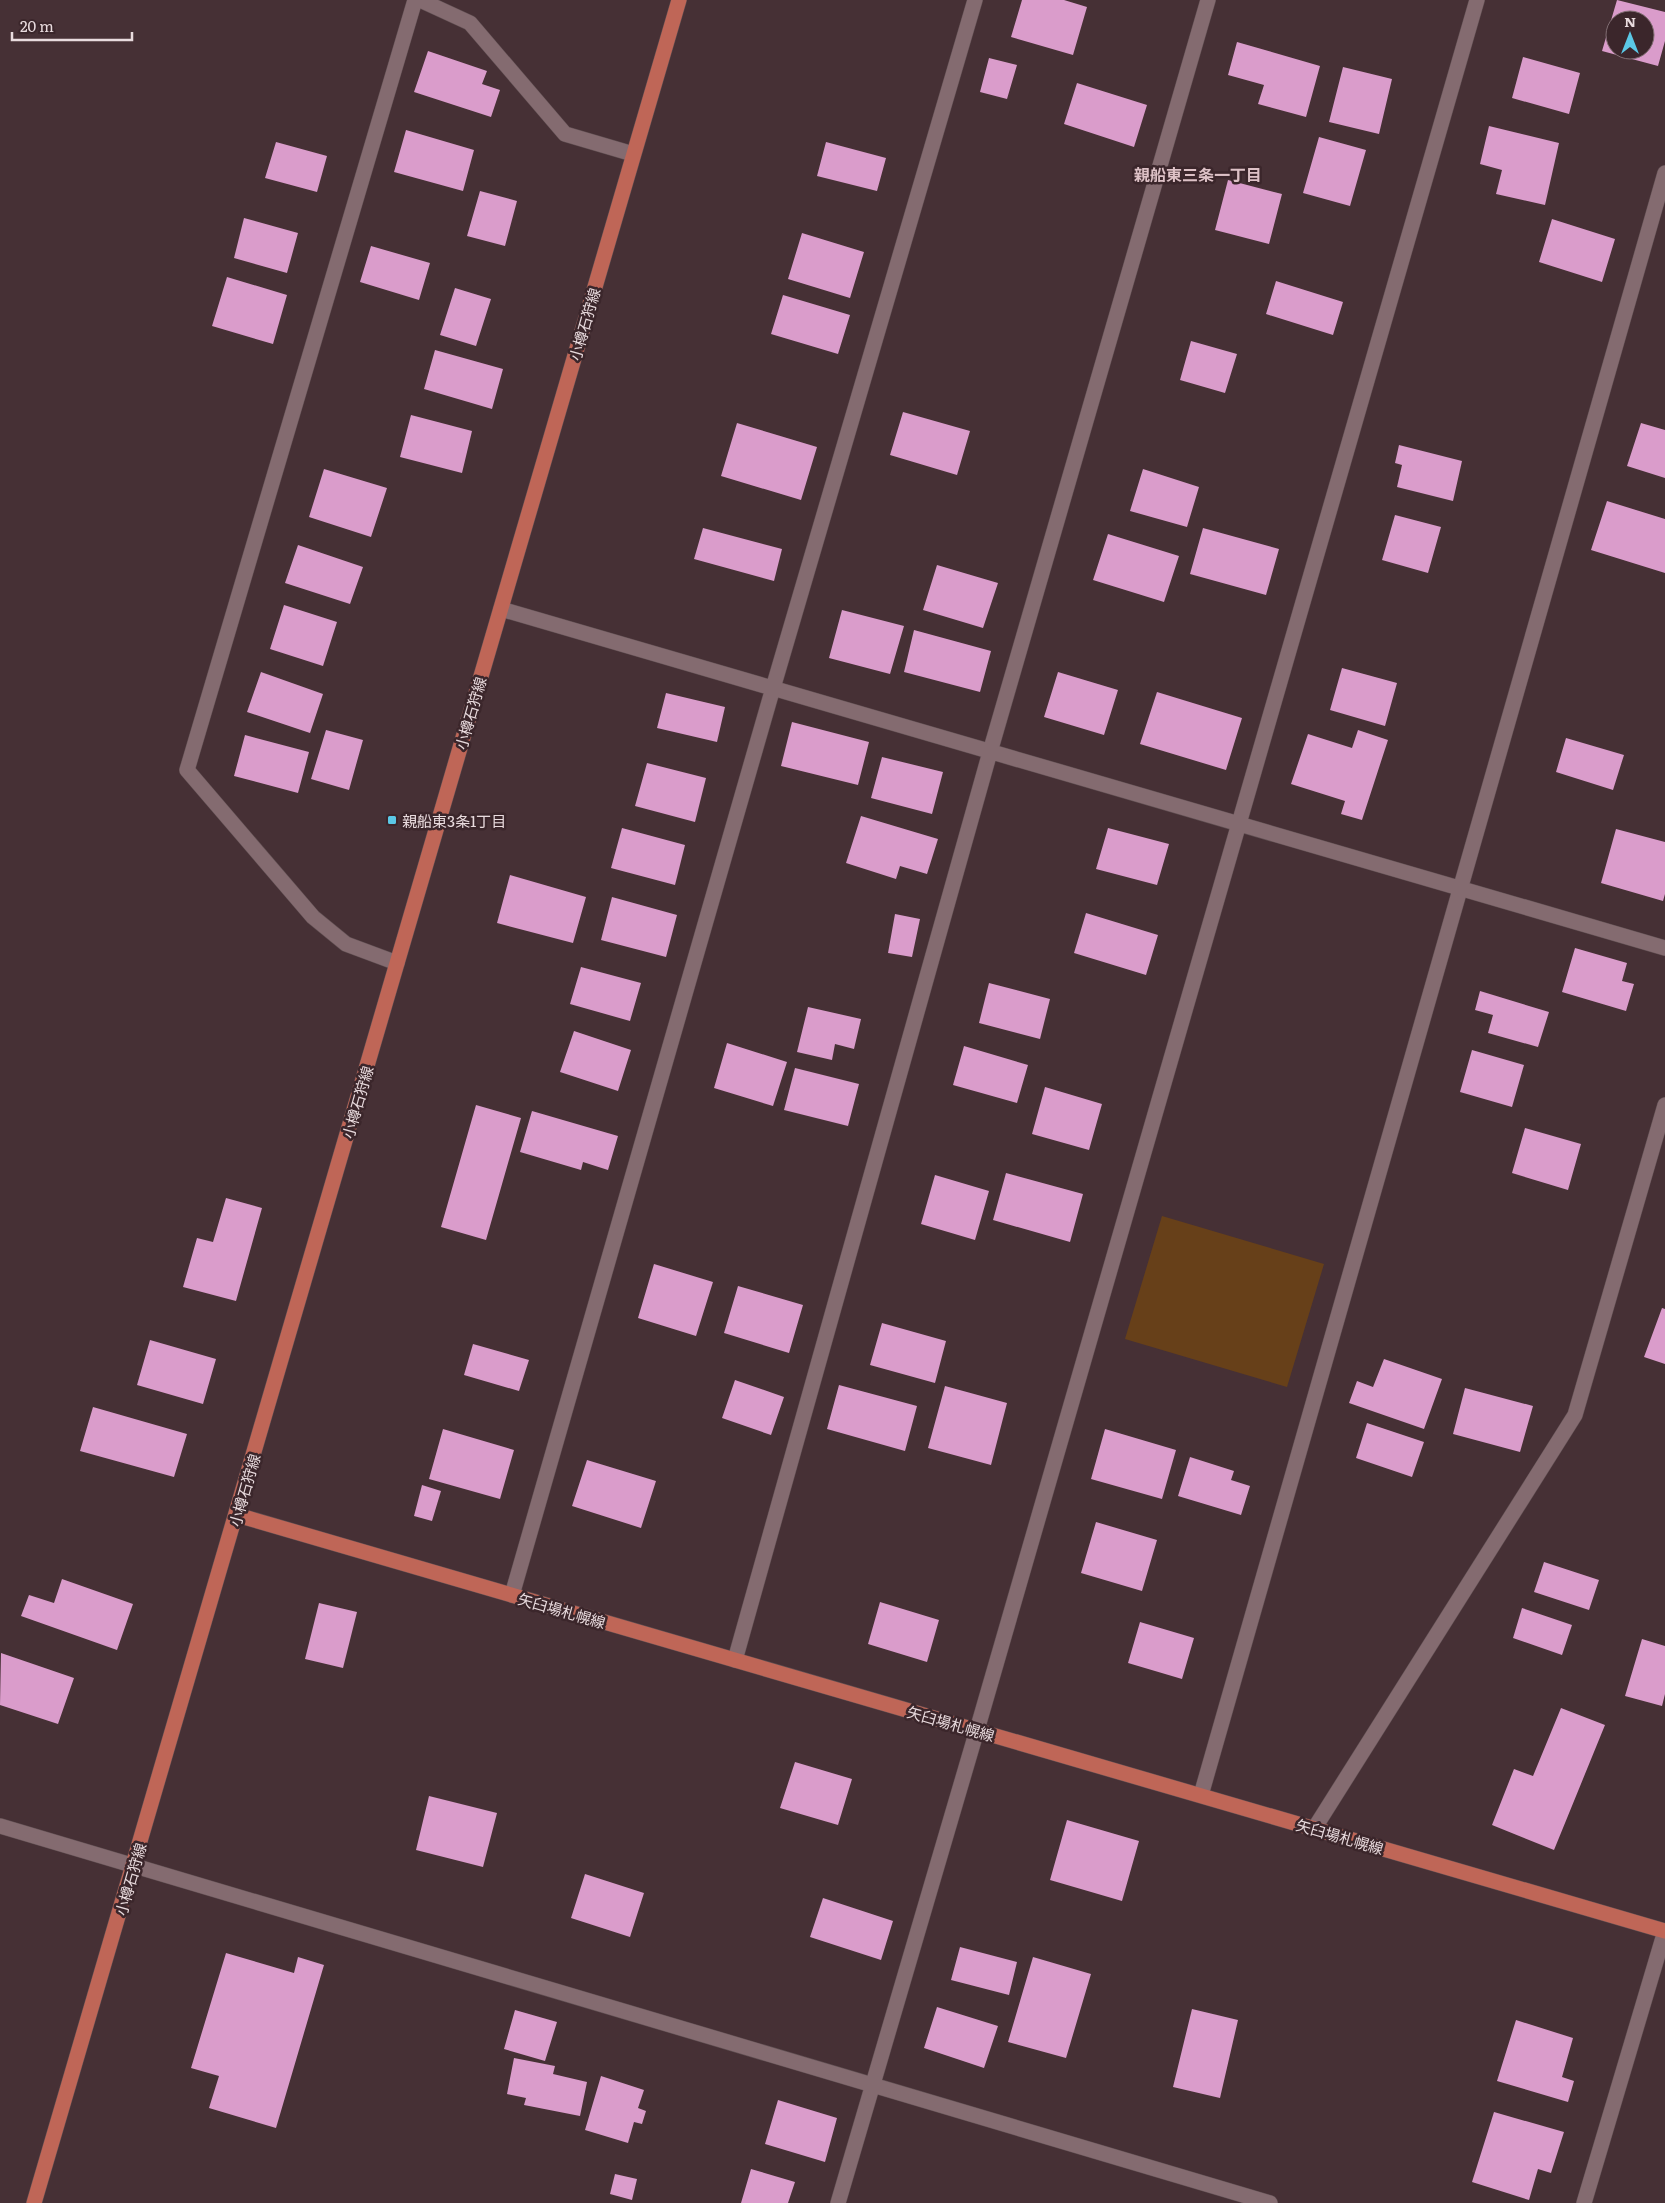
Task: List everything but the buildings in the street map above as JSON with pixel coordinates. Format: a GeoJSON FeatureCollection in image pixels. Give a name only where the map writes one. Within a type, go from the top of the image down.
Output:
{"type":"FeatureCollection","features":[{"type":"Feature","properties":{"kind":"main road","name":"小樽石狩線"},"geometry":{"type":"LineString","coordinates":[[34,2203],[679,0]]}},
{"type":"Feature","properties":{"kind":"main road","name":"矢臼場札幌線"},"geometry":{"type":"LineString","coordinates":[[237,1514],[1665,1931]]}},
{"type":"Feature","properties":{"kind":"street"},"geometry":{"type":"LineString","coordinates":[[397,963],[346,944],[313,917],[188,770],[415,0]]}},
{"type":"Feature","properties":{"kind":"street"},"geometry":{"type":"LineString","coordinates":[[420,0],[470,23],[565,134],[633,154]]}},
{"type":"Feature","properties":{"kind":"street"},"geometry":{"type":"LineString","coordinates":[[512,1595],[773,688],[975,0]]}},
{"type":"Feature","properties":{"kind":"street"},"geometry":{"type":"LineString","coordinates":[[735,1660],[990,752],[1208,0]]}},
{"type":"Feature","properties":{"kind":"street"},"geometry":{"type":"LineString","coordinates":[[838,2203],[977,1730],[1477,0]]}},
{"type":"Feature","properties":{"kind":"street"},"geometry":{"type":"LineString","coordinates":[[1202,1796],[1665,173]]}},
{"type":"Feature","properties":{"kind":"street"},"geometry":{"type":"LineString","coordinates":[[500,609],[1665,948]]}},
{"type":"Feature","properties":{"kind":"street"},"geometry":{"type":"LineString","coordinates":[[1314,1829],[1575,1415],[1665,1104]]}},
{"type":"Feature","properties":{"kind":"street"},"geometry":{"type":"LineString","coordinates":[[0,1826],[1270,2203]]}},
{"type":"Feature","properties":{"kind":"street"},"geometry":{"type":"LineString","coordinates":[[1584,2203],[1665,1931]]}},
{"type":"Feature","properties":{"kind":"shaded area"},"geometry":{"type":"Polygon","coordinates":[[[1162,1216],[1324,1264],[1287,1387],[1125,1339],[1162,1216]]]}},
{"type":"Feature","properties":{"kind":"place","name":"親船東3条1丁目"},"geometry":{"type":"Point","coordinates":[392,820]}},
{"type":"Feature","properties":{"kind":"district","name":"親船東三条一丁目"},"geometry":{"type":"Point","coordinates":[1198,174]}}]}
